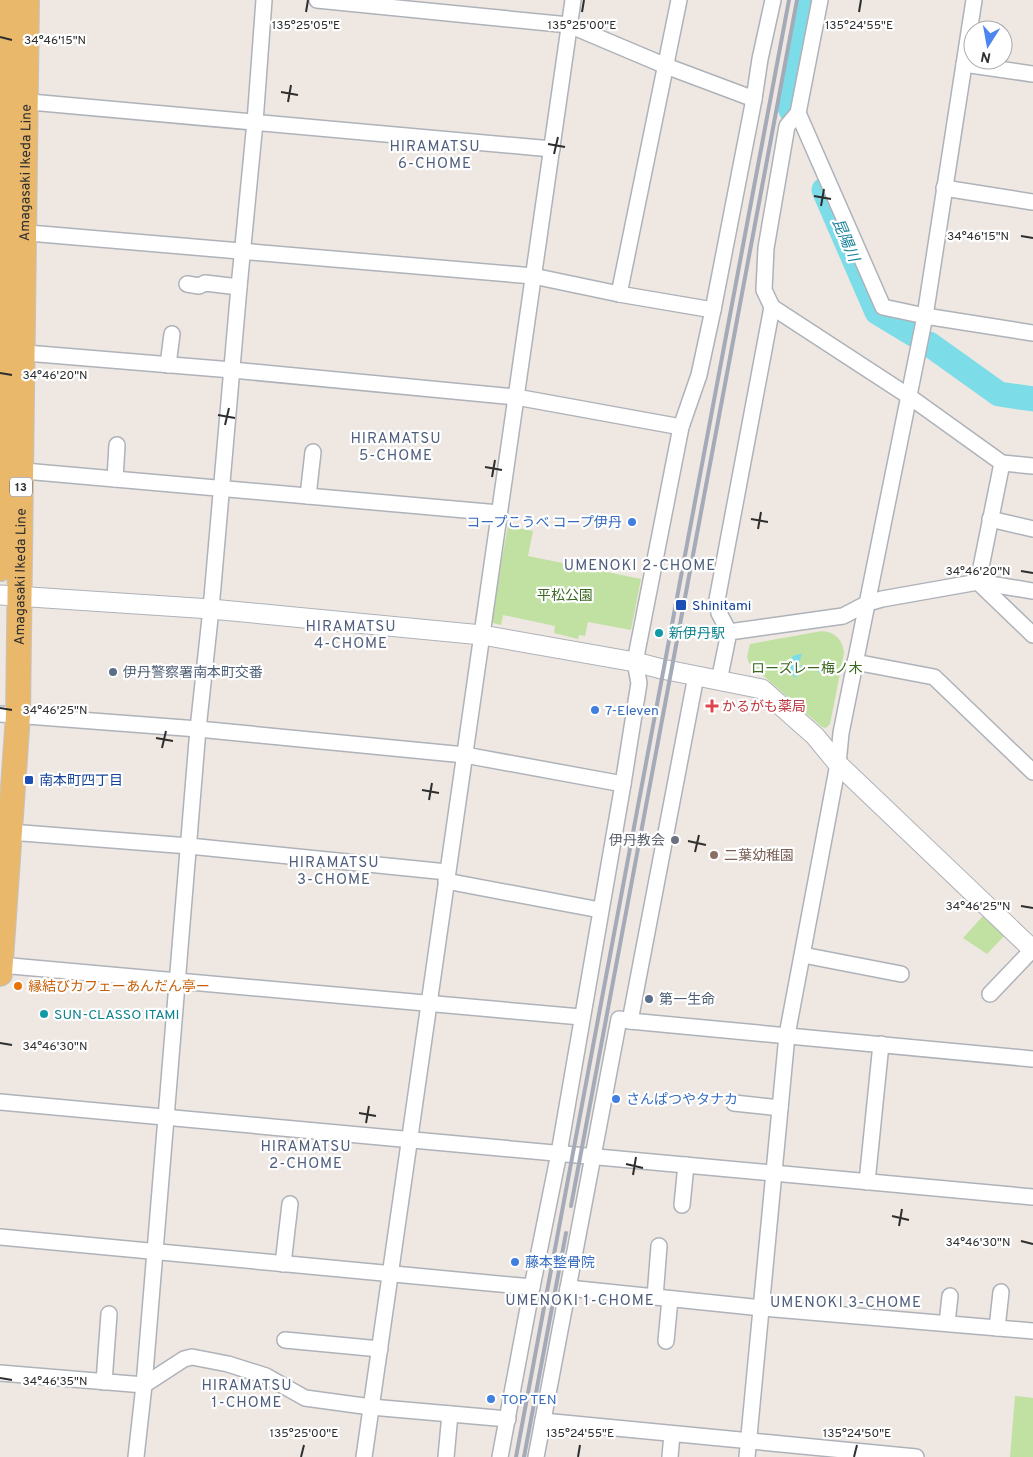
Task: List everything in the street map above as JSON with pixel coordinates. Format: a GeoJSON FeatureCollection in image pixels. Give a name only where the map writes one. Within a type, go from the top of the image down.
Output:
{"type":"FeatureCollection","features":[{"type":"Feature","properties":{"kind":"main road","name":"Amagasaki Ikeda Line"},"geometry":{"type":"LineString","coordinates":[[0,569],[7,474],[9,352],[10,101],[7,0]]}},
{"type":"Feature","properties":{"kind":"main road","name":"Amagasaki Ikeda Line"},"geometry":{"type":"LineString","coordinates":[[10,101],[27,0]]}},
{"type":"Feature","properties":{"kind":"main road","name":"Amagasaki Ikeda Line"},"geometry":{"type":"LineString","coordinates":[[0,968],[9,714],[10,596],[7,474],[2,383],[9,352]]}},
{"type":"Feature","properties":{"kind":"street"},"geometry":{"type":"LineString","coordinates":[[136,1457],[144,1385],[198,729],[222,488],[264,0]]}},
{"type":"Feature","properties":{"kind":"street"},"geometry":{"type":"LineString","coordinates":[[317,0],[432,6],[569,25],[666,66],[754,99]]}},
{"type":"Feature","properties":{"kind":"street"},"geometry":{"type":"LineString","coordinates":[[364,1457],[573,0]]}},
{"type":"Feature","properties":{"kind":"street"},"geometry":{"type":"LineString","coordinates":[[619,294],[679,0]]}},
{"type":"Feature","properties":{"kind":"street"},"geometry":{"type":"LineString","coordinates":[[500,1457],[559,1153],[622,784],[639,683],[635,662],[681,427],[699,375],[713,310],[760,59],[773,0]]}},
{"type":"Feature","properties":{"kind":"street"},"geometry":{"type":"LineString","coordinates":[[820,0],[798,113],[787,126],[766,248],[764,290],[772,307],[910,397],[1002,463],[1033,466]]}},
{"type":"Feature","properties":{"kind":"street"},"geometry":{"type":"LineString","coordinates":[[971,20],[974,0]]}},
{"type":"Feature","properties":{"kind":"street"},"geometry":{"type":"LineString","coordinates":[[747,1457],[787,1035],[838,764],[855,662],[925,316],[963,70]]}},
{"type":"Feature","properties":{"kind":"street"},"geometry":{"type":"LineString","coordinates":[[1005,70],[1033,74]]}},
{"type":"Feature","properties":{"kind":"street"},"geometry":{"type":"LineString","coordinates":[[10,101],[552,148]]}},
{"type":"Feature","properties":{"kind":"street"},"geometry":{"type":"LineString","coordinates":[[798,113],[883,307],[925,316],[1033,333]]}},
{"type":"Feature","properties":{"kind":"street"},"geometry":{"type":"LineString","coordinates":[[944,188],[1033,202]]}},
{"type":"Feature","properties":{"kind":"street"},"geometry":{"type":"LineString","coordinates":[[10,231],[533,276],[619,294],[713,310]]}},
{"type":"Feature","properties":{"kind":"street"},"geometry":{"type":"LineString","coordinates":[[187,284],[199,286],[205,283],[239,287]]}},
{"type":"Feature","properties":{"kind":"street"},"geometry":{"type":"LineString","coordinates":[[719,681],[729,632],[719,614],[718,600],[772,307]]}},
{"type":"Feature","properties":{"kind":"street"},"geometry":{"type":"LineString","coordinates":[[168,365],[172,334]]}},
{"type":"Feature","properties":{"kind":"street"},"geometry":{"type":"LineString","coordinates":[[9,352],[232,370],[516,397],[681,427]]}},
{"type":"Feature","properties":{"kind":"street"},"geometry":{"type":"LineString","coordinates":[[115,479],[117,445]]}},
{"type":"Feature","properties":{"kind":"street"},"geometry":{"type":"LineString","coordinates":[[308,496],[314,452]]}},
{"type":"Feature","properties":{"kind":"street"},"geometry":{"type":"LineString","coordinates":[[978,582],[1002,463]]}},
{"type":"Feature","properties":{"kind":"street"},"geometry":{"type":"LineString","coordinates":[[7,474],[115,479],[499,513]]}},
{"type":"Feature","properties":{"kind":"street"},"geometry":{"type":"LineString","coordinates":[[990,519],[1033,529]]}},
{"type":"Feature","properties":{"kind":"street"},"geometry":{"type":"LineString","coordinates":[[729,632],[843,616],[868,603],[882,599],[978,582],[1033,591]]}},
{"type":"Feature","properties":{"kind":"street"},"geometry":{"type":"LineString","coordinates":[[978,582],[1033,635]]}},
{"type":"Feature","properties":{"kind":"street"},"geometry":{"type":"LineString","coordinates":[[10,596],[211,609],[482,635],[635,662],[762,689],[815,736],[838,764],[1033,949],[990,994]]}},
{"type":"Feature","properties":{"kind":"street"},"geometry":{"type":"LineString","coordinates":[[855,662],[934,677],[1033,772]]}},
{"type":"Feature","properties":{"kind":"street"},"geometry":{"type":"LineString","coordinates":[[630,1021],[696,676]]}},
{"type":"Feature","properties":{"kind":"street"},"geometry":{"type":"LineString","coordinates":[[9,714],[198,729],[465,755],[622,784]]}},
{"type":"Feature","properties":{"kind":"street"},"geometry":{"type":"LineString","coordinates":[[5,833],[189,846],[447,876],[600,910]]}},
{"type":"Feature","properties":{"kind":"street"},"geometry":{"type":"LineString","coordinates":[[802,955],[894,970]]}},
{"type":"Feature","properties":{"kind":"street"},"geometry":{"type":"LineString","coordinates":[[0,968],[178,981],[582,1017]]}},
{"type":"Feature","properties":{"kind":"street"},"geometry":{"type":"LineString","coordinates":[[536,1457],[619,1019],[1033,1059]]}},
{"type":"Feature","properties":{"kind":"street"},"geometry":{"type":"LineString","coordinates":[[867,1182],[881,1044]]}},
{"type":"Feature","properties":{"kind":"street"},"geometry":{"type":"LineString","coordinates":[[0,1102],[1033,1197]]}},
{"type":"Feature","properties":{"kind":"street"},"geometry":{"type":"LineString","coordinates":[[734,1103],[780,1108]]}},
{"type":"Feature","properties":{"kind":"street"},"geometry":{"type":"LineString","coordinates":[[682,1205],[686,1165]]}},
{"type":"Feature","properties":{"kind":"street"},"geometry":{"type":"LineString","coordinates":[[283,1264],[290,1204]]}},
{"type":"Feature","properties":{"kind":"street"},"geometry":{"type":"LineString","coordinates":[[0,1238],[532,1286]]}},
{"type":"Feature","properties":{"kind":"street"},"geometry":{"type":"LineString","coordinates":[[654,1297],[659,1246]]}},
{"type":"Feature","properties":{"kind":"street"},"geometry":{"type":"LineString","coordinates":[[568,1288],[762,1308],[1033,1331]]}},
{"type":"Feature","properties":{"kind":"street"},"geometry":{"type":"LineString","coordinates":[[997,1328],[1000,1292]]}},
{"type":"Feature","properties":{"kind":"street"},"geometry":{"type":"LineString","coordinates":[[947,1323],[950,1296]]}},
{"type":"Feature","properties":{"kind":"street"},"geometry":{"type":"LineString","coordinates":[[666,1341],[670,1299]]}},
{"type":"Feature","properties":{"kind":"street"},"geometry":{"type":"LineString","coordinates":[[104,1382],[109,1314]]}},
{"type":"Feature","properties":{"kind":"street"},"geometry":{"type":"LineString","coordinates":[[285,1340],[380,1348]]}},
{"type":"Feature","properties":{"kind":"street"},"geometry":{"type":"LineString","coordinates":[[0,1373],[144,1385],[184,1359],[192,1357],[228,1364],[266,1376],[305,1398],[372,1407],[508,1419]]}},
{"type":"Feature","properties":{"kind":"street"},"geometry":{"type":"LineString","coordinates":[[446,1457],[450,1414]]}},
{"type":"Feature","properties":{"kind":"street"},"geometry":{"type":"LineString","coordinates":[[543,1421],[749,1442],[821,1453],[916,1457]]}},
{"type":"Feature","properties":{"kind":"street"},"geometry":{"type":"LineString","coordinates":[[670,1457],[672,1434]]}},
{"type":"Feature","properties":{"kind":"green space","name":"平松公園"},"geometry":{"type":"Polygon","coordinates":[[[508,526],[533,531],[528,556],[641,579],[631,630],[588,622],[585,636],[579,635],[578,639],[554,633],[555,626],[503,615],[501,625],[493,623],[491,618],[508,526]]]}},
{"type":"Feature","properties":{"kind":"green space","name":"ローズレー梅ノ木"},"geometry":{"type":"Polygon","coordinates":[[[822,631],[831,633],[840,641],[844,653],[830,724],[826,728],[822,727],[749,663],[747,657],[750,644],[822,631]]]}},
{"type":"Feature","properties":{"kind":"green space"},"geometry":{"type":"Polygon","coordinates":[[[983,916],[1005,935],[987,954],[963,938],[983,916]]]}},
{"type":"Feature","properties":{"kind":"green space"},"geometry":{"type":"Polygon","coordinates":[[[1015,1396],[1033,1398],[1033,1457],[1010,1457],[1015,1396]]]}},
{"type":"Feature","properties":{"kind":"water"},"geometry":{"type":"Polygon","coordinates":[[[802,654],[798,665],[817,669],[821,667],[823,669],[822,672],[819,673],[817,670],[798,666],[797,678],[793,676],[789,670],[788,663],[793,656],[802,654]]]}},
{"type":"Feature","properties":{"kind":"waterway","name":"昆陽川"},"geometry":{"type":"LineString","coordinates":[[791,110],[810,0]]}},
{"type":"Feature","properties":{"kind":"waterway","name":"昆陽川"},"geometry":{"type":"LineString","coordinates":[[824,190],[877,312],[915,335]]}},
{"type":"Feature","properties":{"kind":"waterway","name":"昆陽川"},"geometry":{"type":"LineString","coordinates":[[929,344],[999,394],[1033,399]]}},
{"type":"Feature","properties":{"kind":"railway"},"geometry":{"type":"LineString","coordinates":[[516,1457],[789,0]]}},
{"type":"Feature","properties":{"kind":"railway"},"geometry":{"type":"LineString","coordinates":[[571,1206],[797,0]]}},
{"type":"Feature","properties":{"kind":"railway"},"geometry":{"type":"LineString","coordinates":[[524,1457],[566,1233]]}},
{"type":"Feature","properties":{"kind":"place","name":"コープこうべ コープ伊丹"},"geometry":{"type":"Point","coordinates":[632,522]}},
{"type":"Feature","properties":{"kind":"place","name":"Shinitami"},"geometry":{"type":"Point","coordinates":[681,605]}},
{"type":"Feature","properties":{"kind":"place","name":"新伊丹駅"},"geometry":{"type":"Point","coordinates":[659,633]}},
{"type":"Feature","properties":{"kind":"place","name":"伊丹警察署南本町交番"},"geometry":{"type":"Point","coordinates":[113,672]}},
{"type":"Feature","properties":{"kind":"place","name":"かるがも薬局"},"geometry":{"type":"Point","coordinates":[712,706]}},
{"type":"Feature","properties":{"kind":"place","name":"7-Eleven"},"geometry":{"type":"Point","coordinates":[595,710]}},
{"type":"Feature","properties":{"kind":"place","name":"南本町四丁目"},"geometry":{"type":"Point","coordinates":[29,780]}},
{"type":"Feature","properties":{"kind":"place","name":"伊丹教会"},"geometry":{"type":"Point","coordinates":[675,840]}},
{"type":"Feature","properties":{"kind":"place","name":"二葉幼稚園"},"geometry":{"type":"Point","coordinates":[714,855]}},
{"type":"Feature","properties":{"kind":"place","name":"縁結びカフェーあんだん亭ー"},"geometry":{"type":"Point","coordinates":[18,986]}},
{"type":"Feature","properties":{"kind":"place","name":"第一生命"},"geometry":{"type":"Point","coordinates":[649,999]}},
{"type":"Feature","properties":{"kind":"place","name":"SUN-CLASSO ITAMI"},"geometry":{"type":"Point","coordinates":[44,1014]}},
{"type":"Feature","properties":{"kind":"place","name":"さんぱつやタナカ"},"geometry":{"type":"Point","coordinates":[616,1099]}},
{"type":"Feature","properties":{"kind":"place","name":"藤本整骨院"},"geometry":{"type":"Point","coordinates":[515,1262]}},
{"type":"Feature","properties":{"kind":"place","name":"TOP TEN"},"geometry":{"type":"Point","coordinates":[491,1399]}},
{"type":"Feature","properties":{"kind":"district","name":"HIRAMATSU 6-CHOME"},"geometry":{"type":"Point","coordinates":[435,154]}},
{"type":"Feature","properties":{"kind":"district","name":"HIRAMATSU 5-CHOME"},"geometry":{"type":"Point","coordinates":[396,446]}},
{"type":"Feature","properties":{"kind":"district","name":"UMENOKI 2-CHOME"},"geometry":{"type":"Point","coordinates":[640,565]}},
{"type":"Feature","properties":{"kind":"district","name":"HIRAMATSU 4-CHOME"},"geometry":{"type":"Point","coordinates":[351,634]}},
{"type":"Feature","properties":{"kind":"district","name":"HIRAMATSU 3-CHOME"},"geometry":{"type":"Point","coordinates":[334,870]}},
{"type":"Feature","properties":{"kind":"district","name":"HIRAMATSU 2-CHOME"},"geometry":{"type":"Point","coordinates":[306,1154]}},
{"type":"Feature","properties":{"kind":"district","name":"UMENOKI 1-CHOME"},"geometry":{"type":"Point","coordinates":[580,1300]}},
{"type":"Feature","properties":{"kind":"district","name":"UMENOKI 3-CHOME"},"geometry":{"type":"Point","coordinates":[846,1302]}},
{"type":"Feature","properties":{"kind":"district","name":"HIRAMATSU 1-CHOME"},"geometry":{"type":"Point","coordinates":[247,1394]}}]}
